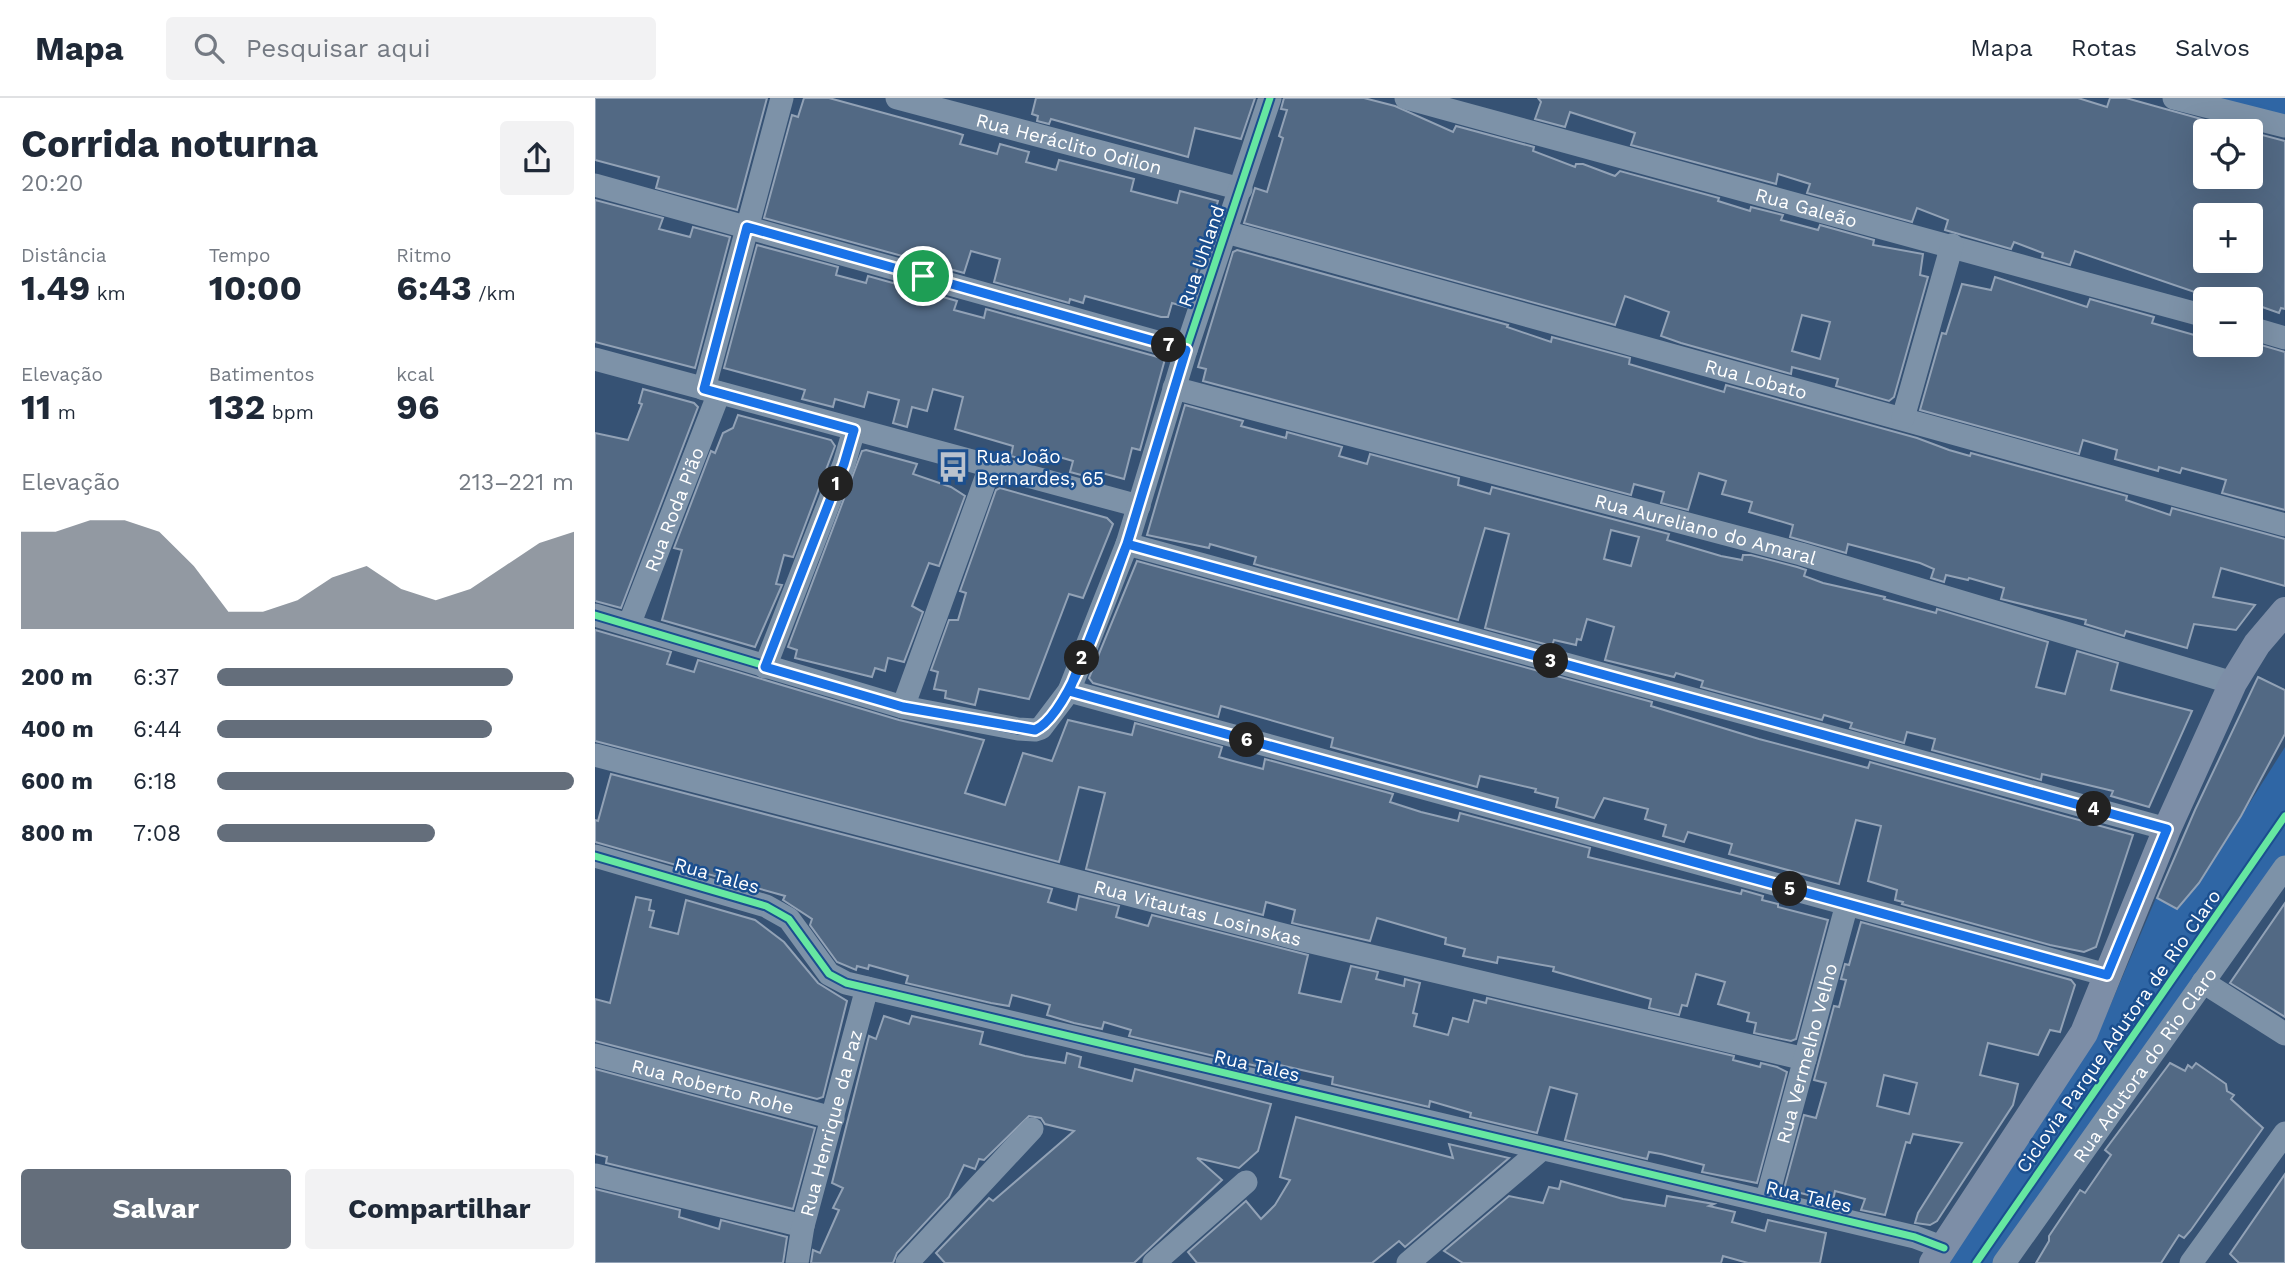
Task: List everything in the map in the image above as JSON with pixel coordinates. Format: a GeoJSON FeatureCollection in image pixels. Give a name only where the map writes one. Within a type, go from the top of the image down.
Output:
{"type":"FeatureCollection","features":[{"type":"Feature","properties":{"kind":"main road"},"geometry":{"type":"LineString","coordinates":[[1938,1256],[2072,1054],[2232,683],[2257,645],[2285,611]]}},
{"type":"Feature","properties":{"kind":"street","name":"Rua Roda Pião"},"geometry":{"type":"LineString","coordinates":[[629,625],[711,391],[747,227],[782,98]]}},
{"type":"Feature","properties":{"kind":"street","name":"Rua Heráclito Odilon"},"geometry":{"type":"LineString","coordinates":[[897,98],[1241,189]]}},
{"type":"Feature","properties":{"kind":"street","name":"Rua Uhland"},"geometry":{"type":"LineString","coordinates":[[903,707],[1035,730],[1047,723],[1069,691],[1127,544],[1186,350],[1270,98]]}},
{"type":"Feature","properties":{"kind":"street","name":"Rua Galeão"},"geometry":{"type":"LineString","coordinates":[[1406,98],[2193,313]]}},
{"type":"Feature","properties":{"kind":"street"},"geometry":{"type":"LineString","coordinates":[[2174,98],[2285,126]]}},
{"type":"Feature","properties":{"kind":"street"},"geometry":{"type":"LineString","coordinates":[[595,185],[1186,350]]}},
{"type":"Feature","properties":{"kind":"street","name":"Rua Lobato"},"geometry":{"type":"LineString","coordinates":[[1226,232],[2285,525]]}},
{"type":"Feature","properties":{"kind":"street"},"geometry":{"type":"LineString","coordinates":[[1903,418],[1952,246]]}},
{"type":"Feature","properties":{"kind":"street"},"geometry":{"type":"LineString","coordinates":[[2263,332],[2285,338]]}},
{"type":"Feature","properties":{"kind":"street"},"geometry":{"type":"LineString","coordinates":[[595,359],[1139,506]]}},
{"type":"Feature","properties":{"kind":"street","name":"Rua Aureliano do Amaral"},"geometry":{"type":"LineString","coordinates":[[1174,388],[1801,554],[2232,683]]}},
{"type":"Feature","properties":{"kind":"street"},"geometry":{"type":"LineString","coordinates":[[765,667],[844,464],[854,430]]}},
{"type":"Feature","properties":{"kind":"street"},"geometry":{"type":"LineString","coordinates":[[595,615],[903,707],[991,467]]}},
{"type":"Feature","properties":{"kind":"street"},"geometry":{"type":"LineString","coordinates":[[1127,544],[2167,829]]}},
{"type":"Feature","properties":{"kind":"street"},"geometry":{"type":"LineString","coordinates":[[1069,691],[2107,975]]}},
{"type":"Feature","properties":{"kind":"street","name":"Rua Vitautas Losinskas"},"geometry":{"type":"LineString","coordinates":[[595,755],[1299,939],[1805,1059]]}},
{"type":"Feature","properties":{"kind":"street","name":"Rua Tales"},"geometry":{"type":"LineString","coordinates":[[595,856],[766,906],[789,919],[829,974],[846,983],[1915,1237],[1938,1256]]}},
{"type":"Feature","properties":{"kind":"street","name":"Rua Adutora do Rio Claro"},"geometry":{"type":"LineString","coordinates":[[2004,1263],[2285,867]]}},
{"type":"Feature","properties":{"kind":"street","name":"Rua Vermelho Velho"},"geometry":{"type":"LineString","coordinates":[[1766,1202],[1847,904]]}},
{"type":"Feature","properties":{"kind":"street"},"geometry":{"type":"LineString","coordinates":[[2203,982],[2285,1034]]}},
{"type":"Feature","properties":{"kind":"street","name":"Rua Henrique da Paz"},"geometry":{"type":"LineString","coordinates":[[797,1261],[803,1226],[867,988]]}},
{"type":"Feature","properties":{"kind":"street","name":"Rua Roberto Rohe"},"geometry":{"type":"LineString","coordinates":[[595,1055],[833,1118]]}},
{"type":"Feature","properties":{"kind":"street"},"geometry":{"type":"LineString","coordinates":[[907,1263],[1032,1129]]}},
{"type":"Feature","properties":{"kind":"street"},"geometry":{"type":"LineString","coordinates":[[2199,1258],[2285,1133]]}},
{"type":"Feature","properties":{"kind":"street"},"geometry":{"type":"LineString","coordinates":[[1421,1259],[1542,1149]]}},
{"type":"Feature","properties":{"kind":"street"},"geometry":{"type":"LineString","coordinates":[[595,1175],[803,1226]]}},
{"type":"Feature","properties":{"kind":"street"},"geometry":{"type":"LineString","coordinates":[[1154,1263],[1246,1182]]}},
{"type":"Feature","properties":{"kind":"shaded area"},"geometry":{"type":"Polygon","coordinates":[[[2195,98],[2285,98],[2285,119],[2195,98]]]}},
{"type":"Feature","properties":{"kind":"shaded area"},"geometry":{"type":"Polygon","coordinates":[[[2285,747],[2285,859],[1998,1263],[1929,1263],[2107,1013],[2156,898],[2178,909],[2199,883],[2285,747]]]}},
{"type":"Feature","properties":{"kind":"building"},"geometry":{"type":"Polygon","coordinates":[[[595,98],[767,98],[737,210],[656,188],[659,177],[595,160],[595,98]]]}},
{"type":"Feature","properties":{"kind":"building"},"geometry":{"type":"Polygon","coordinates":[[[804,98],[829,98],[957,133],[963,135],[960,144],[997,154],[1000,144],[1029,152],[1026,162],[1056,170],[1059,160],[1134,179],[1131,191],[1177,203],[1180,191],[1218,201],[1186,307],[1172,303],[1168,317],[1161,317],[1085,296],[1083,303],[1070,299],[1069,303],[994,282],[1000,259],[971,251],[964,273],[764,218],[792,115],[798,117],[804,98]]]}},
{"type":"Feature","properties":{"kind":"building"},"geometry":{"type":"Polygon","coordinates":[[[1036,98],[1255,98],[1241,139],[1195,128],[1188,157],[1051,119],[1049,124],[1037,121],[1038,116],[1032,114],[1036,98]]]}},
{"type":"Feature","properties":{"kind":"building"},"geometry":{"type":"Polygon","coordinates":[[[1284,98],[1364,98],[1395,106],[1453,132],[1456,126],[1534,147],[1533,151],[1575,167],[1576,164],[1583,164],[1615,176],[1620,171],[1719,198],[1718,201],[1750,211],[1751,207],[1783,215],[1781,220],[1818,230],[1820,225],[1874,240],[1873,245],[1923,254],[1920,275],[1928,277],[1894,397],[1889,401],[1836,386],[1838,379],[1792,367],[1791,374],[1661,336],[1669,312],[1625,296],[1615,325],[1244,223],[1255,188],[1267,192],[1283,138],[1279,136],[1287,110],[1281,109],[1284,98]],[[1802,315],[1792,351],[1820,359],[1830,322],[1802,315]]]}},
{"type":"Feature","properties":{"kind":"building"},"geometry":{"type":"Polygon","coordinates":[[[1538,98],[2078,98],[2107,107],[2110,98],[2126,98],[2201,119],[2193,119],[2193,189],[2263,189],[2263,135],[2285,141],[2285,309],[2281,308],[2279,313],[2263,307],[2263,287],[2193,287],[2193,291],[2075,251],[2070,265],[2042,257],[2043,253],[2014,242],[2011,249],[1945,230],[1948,220],[1917,208],[1912,222],[1807,193],[1810,184],[1778,174],[1776,184],[1631,145],[1635,133],[1570,112],[1565,127],[1535,119],[1541,102],[1538,98]]]}},
{"type":"Feature","properties":{"kind":"building"},"geometry":{"type":"Polygon","coordinates":[[[595,200],[663,218],[659,229],[690,237],[693,227],[730,237],[695,368],[595,342],[595,200]]]}},
{"type":"Feature","properties":{"kind":"building"},"geometry":{"type":"Polygon","coordinates":[[[757,245],[838,267],[836,275],[866,283],[868,276],[957,301],[954,310],[984,318],[986,309],[1165,359],[1140,450],[1132,448],[1124,479],[1102,473],[1100,480],[1070,472],[1073,461],[1042,452],[1036,463],[1011,456],[1013,446],[955,429],[963,397],[933,389],[927,411],[912,407],[907,427],[893,423],[899,400],[868,392],[864,407],[835,399],[833,407],[802,399],[805,390],[724,368],[757,245]]]}},
{"type":"Feature","properties":{"kind":"building"},"geometry":{"type":"Polygon","coordinates":[[[1237,250],[1508,325],[1507,327],[1551,342],[1552,337],[1630,358],[1629,364],[1724,392],[1726,385],[1917,438],[1970,456],[1971,453],[2127,496],[2126,500],[2170,515],[2172,508],[2285,539],[2285,586],[2221,568],[2213,597],[2255,605],[2236,630],[2194,624],[2187,648],[2126,631],[2124,636],[2085,624],[2086,620],[2001,599],[2004,588],[1969,578],[1968,580],[1946,575],[1944,582],[1931,578],[1934,569],[1920,563],[1848,544],[1846,553],[1790,537],[1793,525],[1749,512],[1752,502],[1722,494],[1726,481],[1699,473],[1688,510],[1661,503],[1664,492],[1634,484],[1631,495],[1203,381],[1206,369],[1198,367],[1233,252],[1237,250]]]}},
{"type":"Feature","properties":{"kind":"building"},"geometry":{"type":"Polygon","coordinates":[[[1995,277],[2087,307],[2090,299],[2154,317],[2152,323],[2193,335],[2193,357],[2263,357],[2263,346],[2285,352],[2285,510],[2222,493],[2226,480],[2182,468],[2180,473],[2159,467],[2158,471],[2115,459],[2117,450],[2083,440],[2079,454],[1920,410],[1942,333],[1946,334],[1962,284],[1991,290],[1995,277]]]}},
{"type":"Feature","properties":{"kind":"building"},"geometry":{"type":"Polygon","coordinates":[[[643,389],[694,403],[698,407],[621,608],[595,601],[595,433],[628,440],[642,404],[639,403],[643,389]]]}},
{"type":"Feature","properties":{"kind":"building"},"geometry":{"type":"Polygon","coordinates":[[[1185,405],[1243,421],[1241,426],[1286,438],[1287,432],[1342,447],[1339,456],[1367,464],[1370,454],[1459,478],[1458,485],[1490,494],[1492,487],[1669,534],[1667,540],[1721,556],[1742,560],[1743,555],[1751,555],[1797,567],[1806,570],[1804,576],[1823,583],[1885,597],[1884,599],[1936,613],[1937,609],[2048,642],[2036,687],[2065,694],[2077,651],[2118,663],[2111,690],[2192,711],[2149,807],[2111,796],[2113,791],[2042,774],[2041,780],[1932,750],[1935,739],[1907,732],[1904,743],[1850,728],[1852,723],[1824,715],[1822,720],[1701,687],[1703,681],[1676,673],[1674,677],[1605,660],[1614,627],[1587,619],[1581,640],[1577,639],[1576,645],[1554,640],[1552,646],[1485,628],[1509,534],[1485,528],[1458,620],[1254,564],[1256,557],[1210,544],[1209,548],[1147,535],[1185,405]],[[1611,530],[1604,559],[1631,566],[1639,537],[1611,530]]]}},
{"type":"Feature","properties":{"kind":"building"},"geometry":{"type":"Polygon","coordinates":[[[738,415],[831,440],[835,446],[793,557],[784,555],[776,584],[782,585],[755,647],[662,620],[682,550],[674,548],[711,451],[715,453],[723,433],[733,428],[738,415]]]}},
{"type":"Feature","properties":{"kind":"building"},"geometry":{"type":"Polygon","coordinates":[[[862,451],[917,464],[913,474],[951,487],[965,496],[939,566],[929,563],[912,606],[923,612],[904,662],[888,658],[885,671],[875,668],[872,677],[795,658],[797,650],[788,647],[862,451]]]}},
{"type":"Feature","properties":{"kind":"building"},"geometry":{"type":"Polygon","coordinates":[[[1000,488],[1107,518],[1113,524],[1083,598],[1069,594],[1029,699],[979,689],[975,705],[945,698],[946,691],[934,689],[938,672],[931,670],[949,620],[958,620],[966,593],[960,591],[996,490],[1000,488]]]}},
{"type":"Feature","properties":{"kind":"building"},"geometry":{"type":"Polygon","coordinates":[[[1137,561],[1652,702],[1651,706],[1759,739],[1868,768],[1870,762],[2133,835],[2096,947],[2084,952],[2050,945],[1902,904],[1903,902],[1895,900],[1897,890],[1868,881],[1881,826],[1856,820],[1839,884],[1729,854],[1732,844],[1688,832],[1684,842],[1663,836],[1666,825],[1645,819],[1648,809],[1604,798],[1594,818],[1556,807],[1558,798],[1535,792],[1536,789],[1480,776],[1477,787],[1331,747],[1333,738],[1221,706],[1218,717],[1093,683],[1089,678],[1137,561]]]}},
{"type":"Feature","properties":{"kind":"building"},"geometry":{"type":"Polygon","coordinates":[[[595,630],[671,652],[667,664],[694,672],[698,660],[899,720],[984,740],[965,793],[1005,805],[1023,753],[1052,761],[1068,720],[1132,735],[1135,723],[1222,747],[1219,757],[1233,761],[1263,769],[1265,759],[1393,794],[1390,802],[1421,812],[1458,821],[1460,813],[1590,848],[1588,857],[1741,894],[1742,890],[1763,896],[1762,900],[1778,904],[1778,907],[1828,920],[1796,1039],[1791,1041],[1754,1033],[1756,1023],[1747,1021],[1749,1013],[1718,1004],[1725,982],[1696,974],[1687,1006],[1682,1005],[1679,1015],[1649,1008],[1651,999],[1553,971],[1554,967],[1498,957],[1497,963],[1463,956],[1465,949],[1445,944],[1446,938],[1377,918],[1370,941],[1292,923],[1295,910],[1266,902],[1263,915],[1086,869],[1105,793],[1079,787],[1059,862],[595,741],[595,630]]]}},
{"type":"Feature","properties":{"kind":"building"},"geometry":{"type":"Polygon","coordinates":[[[2258,677],[2285,690],[2285,734],[2241,816],[2199,883],[2177,909],[2157,898],[2258,677]]]}},
{"type":"Feature","properties":{"kind":"building"},"geometry":{"type":"Polygon","coordinates":[[[611,774],[1052,889],[1048,902],[1076,910],[1079,896],[1119,906],[1116,917],[1148,926],[1152,915],[1308,955],[1299,993],[1341,1002],[1351,966],[1378,972],[1376,979],[1404,986],[1405,979],[1420,983],[1413,1013],[1417,1014],[1414,1026],[1448,1035],[1453,1018],[1468,1022],[1474,1000],[1486,1003],[1487,998],[1734,1056],[1733,1060],[1760,1067],[1761,1063],[1777,1067],[1787,1072],[1757,1183],[1702,1172],[1704,1165],[1661,1154],[1649,1152],[1647,1159],[1565,1140],[1577,1094],[1550,1087],[1537,1133],[1470,1117],[1471,1113],[1430,1101],[1429,1107],[1332,1084],[1333,1077],[1266,1062],[1265,1068],[1129,1036],[1131,1030],[1104,1022],[1102,1029],[1074,1023],[1047,1015],[1050,1005],[1012,995],[1009,1006],[906,983],[908,976],[869,965],[868,969],[857,966],[856,970],[837,962],[810,925],[812,919],[783,900],[785,896],[595,842],[595,820],[598,821],[611,774]]]}},
{"type":"Feature","properties":{"kind":"building"},"geometry":{"type":"Polygon","coordinates":[[[636,897],[651,900],[649,910],[654,911],[650,927],[678,934],[686,900],[755,920],[784,942],[818,983],[847,1001],[823,1097],[817,1099],[595,1041],[595,999],[610,1003],[636,897]]]}},
{"type":"Feature","properties":{"kind":"building"},"geometry":{"type":"Polygon","coordinates":[[[2285,903],[2285,1017],[2230,983],[2285,903]]]}},
{"type":"Feature","properties":{"kind":"building"},"geometry":{"type":"Polygon","coordinates":[[[1861,922],[2071,980],[2075,985],[2060,1032],[2050,1030],[2038,1055],[1988,1043],[1980,1075],[2018,1084],[2013,1105],[1937,1221],[1930,1225],[1915,1223],[1918,1213],[1962,1143],[1913,1134],[1910,1143],[1906,1142],[1885,1215],[1861,1210],[1865,1199],[1835,1191],[1833,1201],[1784,1189],[1804,1115],[1816,1118],[1826,1083],[1814,1080],[1834,1006],[1839,1007],[1846,980],[1841,979],[1845,964],[1849,965],[1861,922]],[[1884,1075],[1877,1106],[1909,1114],[1917,1083],[1884,1075]]]}},
{"type":"Feature","properties":{"kind":"building"},"geometry":{"type":"Polygon","coordinates":[[[884,1016],[909,1024],[912,1016],[983,1032],[980,1044],[1025,1056],[1065,1063],[1067,1053],[1081,1057],[1079,1067],[1132,1081],[1135,1069],[1271,1104],[1258,1151],[1239,1168],[1197,1158],[1222,1180],[1134,1263],[945,1263],[936,1253],[989,1198],[993,1201],[1074,1131],[1045,1124],[1041,1118],[1029,1116],[984,1160],[979,1159],[975,1169],[964,1165],[949,1197],[897,1253],[893,1263],[811,1263],[813,1250],[820,1253],[839,1210],[833,1208],[843,1188],[832,1183],[869,1036],[876,1039],[884,1016]]]}},
{"type":"Feature","properties":{"kind":"building"},"geometry":{"type":"Polygon","coordinates":[[[2170,1063],[2185,1071],[2188,1065],[2192,1068],[2196,1063],[2226,1084],[2227,1091],[2234,1095],[2231,1099],[2263,1128],[2191,1230],[2184,1238],[2179,1235],[2161,1263],[2036,1263],[2049,1241],[2049,1236],[2080,1190],[2085,1193],[2111,1155],[2105,1150],[2170,1063]]]}},
{"type":"Feature","properties":{"kind":"building"},"geometry":{"type":"Polygon","coordinates":[[[595,1069],[815,1128],[793,1209],[606,1163],[607,1157],[595,1154],[595,1069]]]}},
{"type":"Feature","properties":{"kind":"building"},"geometry":{"type":"Polygon","coordinates":[[[1296,1117],[1453,1158],[1449,1144],[1509,1158],[1405,1247],[1399,1241],[1372,1263],[1197,1263],[1188,1252],[1246,1201],[1261,1219],[1275,1205],[1290,1180],[1280,1177],[1296,1117]]]}},
{"type":"Feature","properties":{"kind":"building"},"geometry":{"type":"Polygon","coordinates":[[[2285,1174],[2285,1263],[2239,1263],[2230,1254],[2285,1174]]]}},
{"type":"Feature","properties":{"kind":"building"},"geometry":{"type":"Polygon","coordinates":[[[1561,1181],[1623,1199],[1665,1206],[1667,1196],[1714,1204],[1709,1206],[1735,1212],[1732,1222],[1765,1231],[1768,1220],[1826,1233],[1820,1263],[1748,1263],[1723,1256],[1721,1263],[1463,1263],[1444,1251],[1509,1196],[1543,1203],[1549,1187],[1559,1189],[1561,1181]]]}},
{"type":"Feature","properties":{"kind":"building"},"geometry":{"type":"Polygon","coordinates":[[[595,1189],[680,1210],[679,1217],[719,1229],[721,1220],[787,1237],[783,1263],[595,1263],[595,1189]]]}},
{"type":"Feature","properties":{"kind":"cycle path"},"geometry":{"type":"LineString","coordinates":[[595,615],[903,707],[1018,729],[1041,728],[1069,691],[1127,544],[1186,350],[1270,98]]}},
{"type":"Feature","properties":{"kind":"cycle path","name":"Ciclovia Parque Adutora de Rio Claro"},"geometry":{"type":"LineString","coordinates":[[1976,1263],[2285,816]]}},
{"type":"Feature","properties":{"kind":"cycle path"},"geometry":{"type":"LineString","coordinates":[[595,856],[766,906],[789,919],[829,974],[846,983],[1915,1237],[1944,1248]]}},
{"type":"Feature","properties":{"kind":"place","name":"Rua João Bernardes, 65"},"geometry":{"type":"Point","coordinates":[953,467]}},
{"type":"Feature","properties":{"kind":"route"},"geometry":{"type":"LineString","coordinates":[[923,276],[747,227],[704,389],[854,430],[844,464],[765,667],[903,707],[1028,731],[1041,728],[1069,691],[1127,544],[2167,829],[2107,975],[1069,691],[1098,618],[1127,544],[1186,350],[923,276]]}}]}
